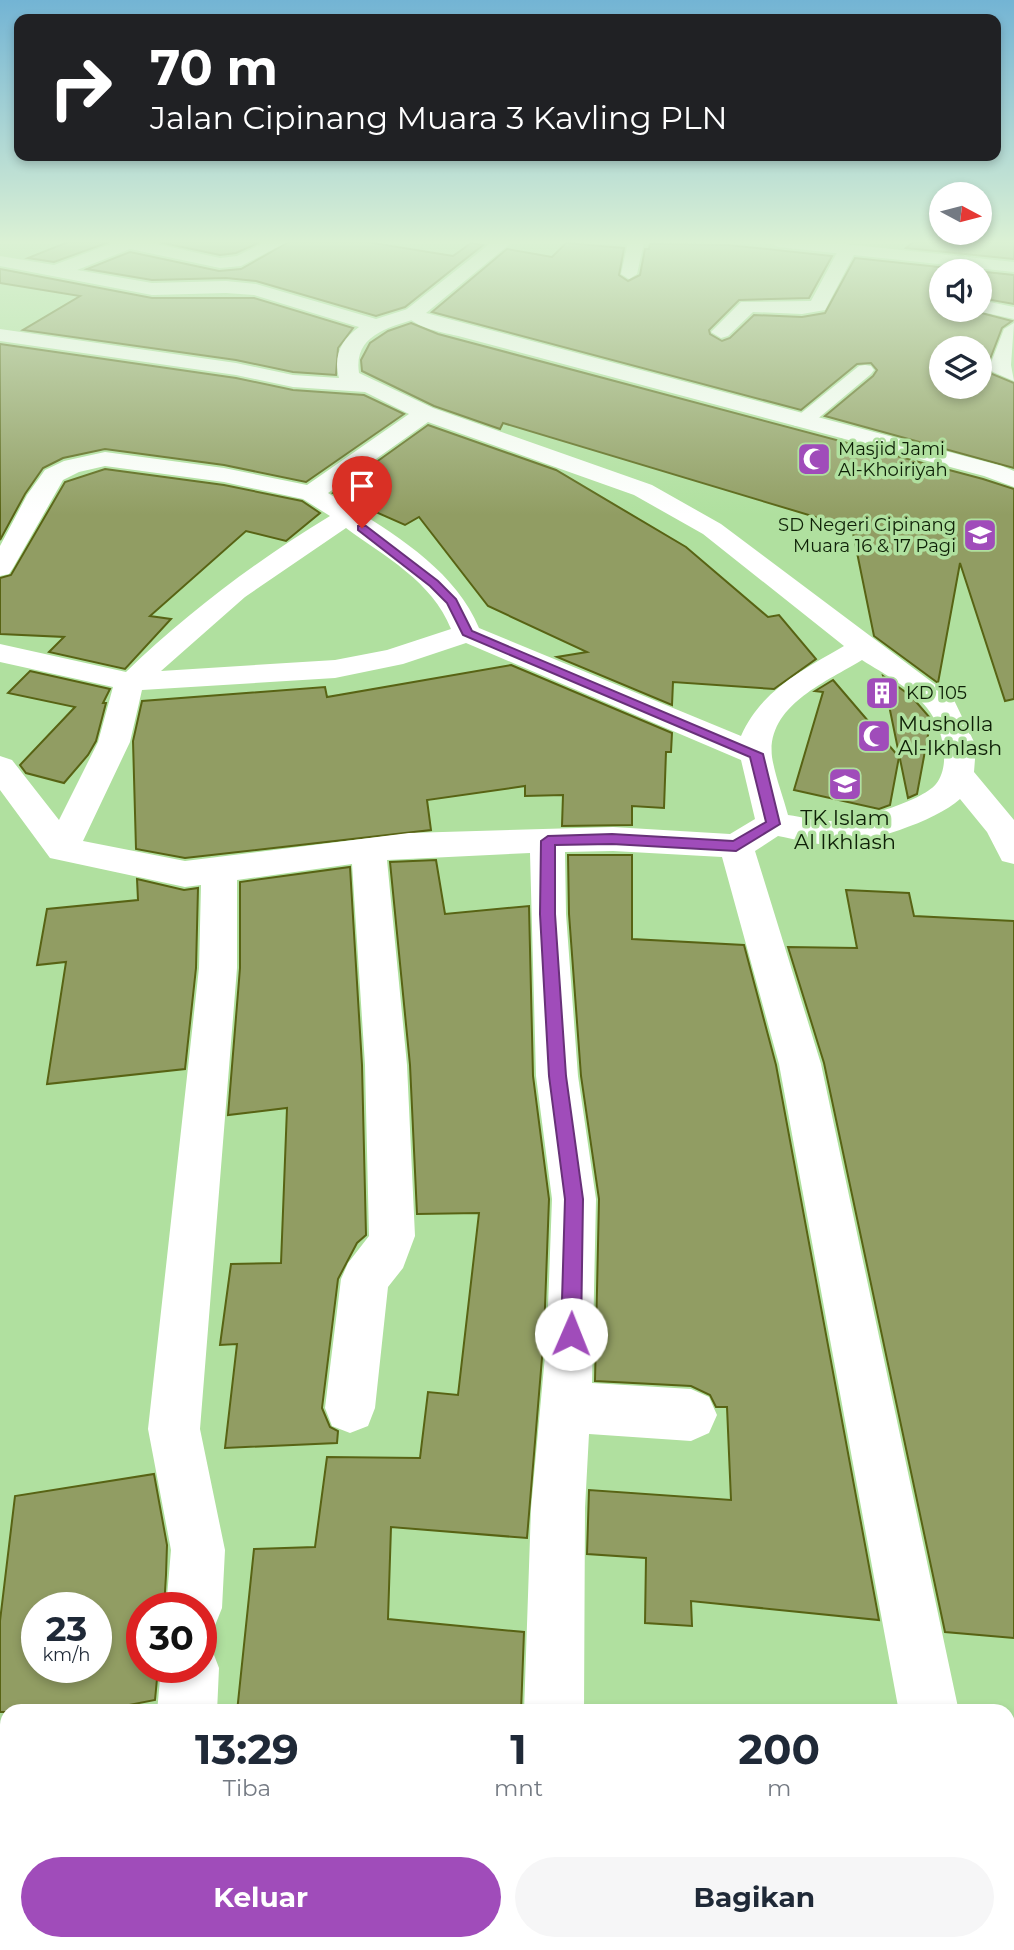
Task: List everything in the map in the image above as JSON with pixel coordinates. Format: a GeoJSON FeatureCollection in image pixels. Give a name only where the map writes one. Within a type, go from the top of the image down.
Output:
{"type":"FeatureCollection","features":[{"type":"Feature","properties":{"kind":"street"},"geometry":{"type":"LineString","coordinates":[[0,767],[62,849],[185,874],[409,845],[831,833],[866,827],[925,807],[947,793],[958,774],[960,746],[942,705],[916,682],[863,647],[712,529],[643,490],[425,412],[349,376],[344,358],[349,344],[366,333]]}},
{"type":"Feature","properties":{"kind":"street"},"geometry":{"type":"LineString","coordinates":[[466,333],[993,471],[1014,480]]}},
{"type":"Feature","properties":{"kind":"street"},"geometry":{"type":"LineString","coordinates":[[1013,333],[1000,368],[1014,375]]}},
{"type":"Feature","properties":{"kind":"street"},"geometry":{"type":"LineString","coordinates":[[0,335],[236,369],[293,381],[368,386]]}},
{"type":"Feature","properties":{"kind":"street"},"geometry":{"type":"LineString","coordinates":[[311,493],[425,412]]}},
{"type":"Feature","properties":{"kind":"street"},"geometry":{"type":"LineString","coordinates":[[0,568],[39,495],[54,475],[89,462],[125,460],[224,475],[311,493],[387,545],[434,584],[452,602],[467,633]]}},
{"type":"Feature","properties":{"kind":"street"},"geometry":{"type":"LineString","coordinates":[[62,849],[114,741],[132,681],[169,645],[240,586],[346,516]]}},
{"type":"Feature","properties":{"kind":"street"},"geometry":{"type":"LineString","coordinates":[[0,653],[132,681],[335,669],[393,658],[467,633],[756,754]]}},
{"type":"Feature","properties":{"kind":"street"},"geometry":{"type":"LineString","coordinates":[[863,647],[768,709],[757,730],[754,835],[927,1704]]}},
{"type":"Feature","properties":{"kind":"street"},"geometry":{"type":"LineString","coordinates":[[958,774],[1010,835]]}},
{"type":"Feature","properties":{"kind":"street"},"geometry":{"type":"LineString","coordinates":[[548,841],[548,914],[557,1076],[574,1199],[566,1407],[558,1508],[554,1704]]}},
{"type":"Feature","properties":{"kind":"street"},"geometry":{"type":"LineString","coordinates":[[350,1408],[365,1279],[387,1253],[392,1236],[386,1065],[369,850]]}},
{"type":"Feature","properties":{"kind":"street"},"geometry":{"type":"LineString","coordinates":[[195,1592],[198,1550],[174,1429],[201,1177],[218,968],[219,869]]}},
{"type":"Feature","properties":{"kind":"street"},"geometry":{"type":"LineString","coordinates":[[566,1407],[691,1415]]}},
{"type":"Feature","properties":{"kind":"street"},"geometry":{"type":"LineString","coordinates":[[188,1704],[189,1683]]}},
{"type":"Feature","properties":{"kind":"lane"},"geometry":{"type":"LineString","coordinates":[[802,422],[865,370]]}},
{"type":"Feature","properties":{"kind":"building"},"geometry":{"type":"Polygon","coordinates":[[[44,333],[349,333],[338,348],[336,375],[293,372],[236,360],[44,333]]]}},
{"type":"Feature","properties":{"kind":"building"},"geometry":{"type":"Polygon","coordinates":[[[385,333],[436,333],[1014,489],[1014,699],[1005,701],[960,563],[938,683],[874,636],[852,528],[503,423],[500,429],[434,406],[362,371],[361,360],[370,343],[385,333]]]}},
{"type":"Feature","properties":{"kind":"building"},"geometry":{"type":"Polygon","coordinates":[[[511,333],[710,333],[722,341],[735,333],[1000,333],[992,354],[992,336],[929,336],[929,399],[992,399],[992,374],[1014,383],[1014,468],[825,416],[877,370],[871,363],[857,364],[801,410],[511,333]]]}},
{"type":"Feature","properties":{"kind":"building"},"geometry":{"type":"Polygon","coordinates":[[[0,344],[236,378],[293,390],[364,395],[404,414],[306,482],[224,465],[105,449],[63,458],[43,468],[25,494],[0,540],[0,344]]]}},
{"type":"Feature","properties":{"kind":"building"},"geometry":{"type":"Polygon","coordinates":[[[428,425],[556,470],[686,547],[768,617],[779,615],[816,659],[774,689],[673,682],[672,705],[557,657],[587,652],[488,606],[419,517],[405,525],[333,493],[428,425]]]}},
{"type":"Feature","properties":{"kind":"building"},"geometry":{"type":"Polygon","coordinates":[[[105,469],[224,485],[302,501],[320,513],[286,541],[246,531],[150,616],[171,619],[125,669],[49,652],[64,637],[0,634],[0,578],[11,575],[65,482],[105,469]]]}},
{"type":"Feature","properties":{"kind":"building"},"geometry":{"type":"Polygon","coordinates":[[[511,665],[672,733],[671,752],[666,752],[664,808],[632,806],[632,825],[562,826],[563,795],[525,796],[525,786],[427,800],[431,830],[185,858],[136,849],[133,741],[142,701],[325,687],[327,697],[511,665]]]}},
{"type":"Feature","properties":{"kind":"building"},"geometry":{"type":"Polygon","coordinates":[[[30,671],[110,689],[103,703],[106,703],[96,741],[88,755],[64,783],[26,773],[20,765],[75,707],[8,693],[30,671]]]}},
{"type":"Feature","properties":{"kind":"building"},"geometry":{"type":"Polygon","coordinates":[[[883,676],[911,696],[931,719],[917,794],[908,798],[883,676]]]}},
{"type":"Feature","properties":{"kind":"building"},"geometry":{"type":"Polygon","coordinates":[[[833,680],[899,757],[890,805],[879,809],[794,790],[823,692],[815,691],[833,680]]]}},
{"type":"Feature","properties":{"kind":"building"},"geometry":{"type":"Polygon","coordinates":[[[568,855],[632,855],[632,939],[744,945],[776,1065],[879,1620],[691,1601],[692,1626],[645,1623],[646,1558],[587,1554],[589,1490],[731,1500],[727,1407],[716,1407],[710,1395],[691,1386],[595,1381],[599,1199],[581,1076],[569,914],[568,855]]]}},
{"type":"Feature","properties":{"kind":"building"},"geometry":{"type":"Polygon","coordinates":[[[436,860],[445,914],[529,906],[533,1076],[549,1199],[544,1334],[527,1538],[391,1527],[388,1619],[524,1632],[521,1704],[238,1704],[254,1549],[315,1547],[327,1457],[420,1458],[428,1392],[458,1395],[479,1213],[417,1214],[410,1065],[390,862],[436,860]]]}},
{"type":"Feature","properties":{"kind":"building"},"geometry":{"type":"Polygon","coordinates":[[[350,867],[362,1065],[366,1235],[357,1243],[338,1279],[322,1408],[330,1427],[338,1431],[337,1443],[225,1448],[237,1344],[220,1345],[231,1264],[281,1263],[287,1108],[228,1115],[240,968],[240,882],[350,867]]]}},
{"type":"Feature","properties":{"kind":"building"},"geometry":{"type":"Polygon","coordinates":[[[137,879],[184,890],[198,888],[196,968],[185,1069],[47,1084],[66,962],[37,965],[47,909],[138,900],[137,879]]]}},
{"type":"Feature","properties":{"kind":"building"},"geometry":{"type":"Polygon","coordinates":[[[846,890],[909,893],[914,916],[1014,921],[1014,1638],[945,1632],[824,1063],[788,947],[857,948],[846,890]]]}},
{"type":"Feature","properties":{"kind":"building"},"geometry":{"type":"Polygon","coordinates":[[[154,1474],[167,1545],[165,1592],[126,1592],[126,1683],[157,1683],[155,1700],[134,1704],[0,1704],[0,1621],[15,1496],[154,1474]]]}},
{"type":"Feature","properties":{"kind":"place","name":"Masjid Jami Al-Khoiriyah"},"geometry":{"type":"Point","coordinates":[814,459]}},
{"type":"Feature","properties":{"kind":"place","name":"SD Negeri Cipinang Muara 16 & 17 Pagi"},"geometry":{"type":"Point","coordinates":[980,535]}},
{"type":"Feature","properties":{"kind":"place","name":"KD 105"},"geometry":{"type":"Point","coordinates":[882,693]}},
{"type":"Feature","properties":{"kind":"place","name":"Musholla Al-Ikhlash"},"geometry":{"type":"Point","coordinates":[874,736]}},
{"type":"Feature","properties":{"kind":"place","name":"TK Islam Al Ikhlash"},"geometry":{"type":"Point","coordinates":[845,784]}},
{"type":"Feature","properties":{"kind":"route"},"geometry":{"type":"LineString","coordinates":[[362,528],[417,568],[452,602],[467,633],[756,754],[773,824],[736,846],[612,839],[548,841],[548,914],[557,1076],[574,1199],[571,1334]]}}]}
